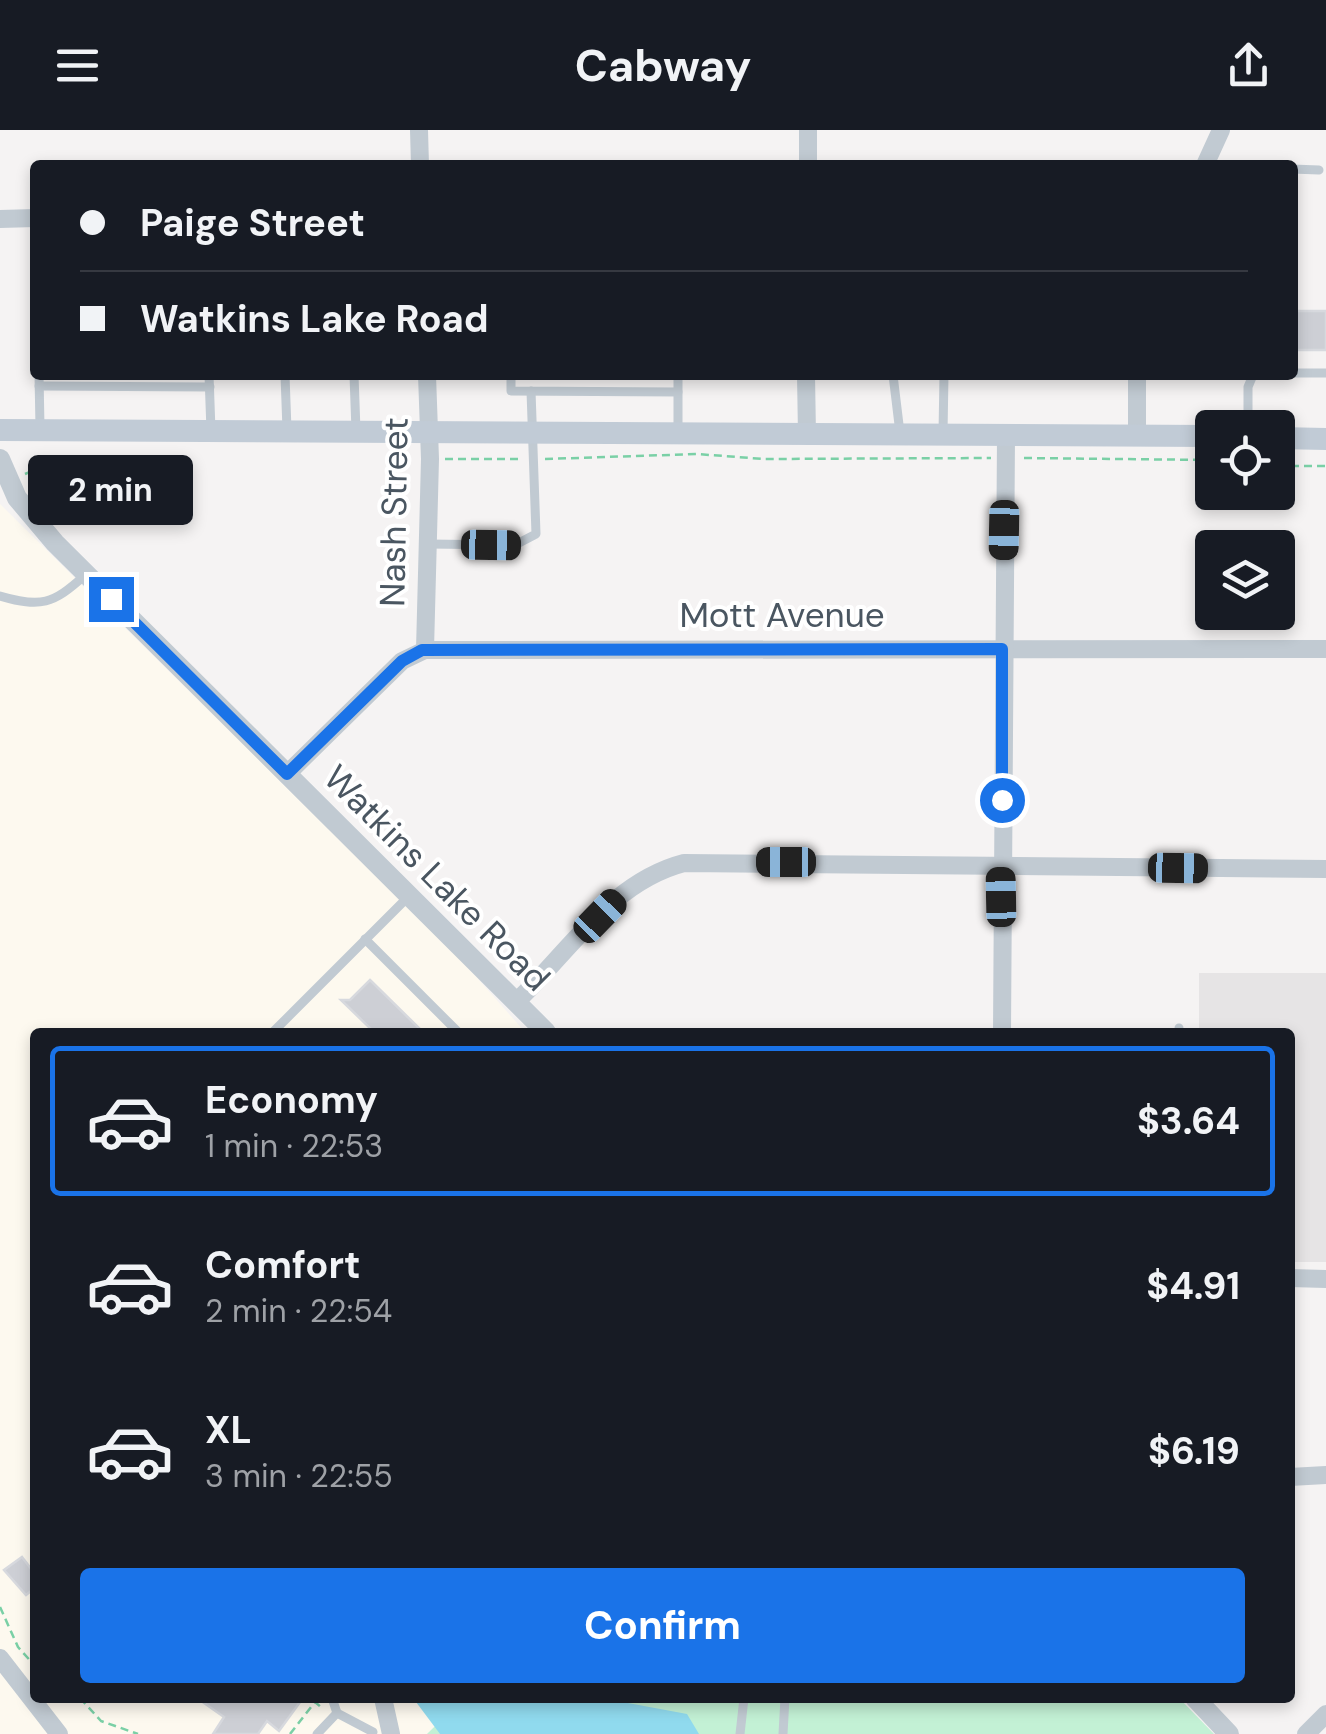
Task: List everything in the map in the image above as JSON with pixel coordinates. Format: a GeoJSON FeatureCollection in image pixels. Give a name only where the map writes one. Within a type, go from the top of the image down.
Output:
{"type":"FeatureCollection","features":[{"type":"Feature","properties":{"kind":"main road"},"geometry":{"type":"LineString","coordinates":[[0,430],[942,436],[1001,447],[1138,436],[1195,436]]}},
{"type":"Feature","properties":{"kind":"main road"},"geometry":{"type":"LineString","coordinates":[[1295,438],[1326,439]]}},
{"type":"Feature","properties":{"kind":"street"},"geometry":{"type":"LineString","coordinates":[[419,130],[420,160]]}},
{"type":"Feature","properties":{"kind":"street"},"geometry":{"type":"LineString","coordinates":[[808,130],[808,160]]}},
{"type":"Feature","properties":{"kind":"street"},"geometry":{"type":"LineString","coordinates":[[1213,160],[1222,130]]}},
{"type":"Feature","properties":{"kind":"street"},"geometry":{"type":"LineString","coordinates":[[0,219],[30,218]]}},
{"type":"Feature","properties":{"kind":"street","name":"Nash Street"},"geometry":{"type":"LineString","coordinates":[[425,650],[427,380]]}},
{"type":"Feature","properties":{"kind":"street"},"geometry":{"type":"LineString","coordinates":[[806,380],[807,435]]}},
{"type":"Feature","properties":{"kind":"street"},"geometry":{"type":"LineString","coordinates":[[1137,380],[1138,436]]}},
{"type":"Feature","properties":{"kind":"street"},"geometry":{"type":"LineString","coordinates":[[1001,447],[1002,1028]]}},
{"type":"Feature","properties":{"kind":"street","name":"Watkins Lake Road"},"geometry":{"type":"LineString","coordinates":[[0,459],[12,490],[29,514],[86,574],[542,1028]]}},
{"type":"Feature","properties":{"kind":"street","name":"Watkins Lake Road"},"geometry":{"type":"LineString","coordinates":[[0,493],[29,514]]}},
{"type":"Feature","properties":{"kind":"street","name":"Mott Avenue"},"geometry":{"type":"LineString","coordinates":[[425,650],[1326,649]]}},
{"type":"Feature","properties":{"kind":"street"},"geometry":{"type":"LineString","coordinates":[[287,774],[402,661],[425,650]]}},
{"type":"Feature","properties":{"kind":"street"},"geometry":{"type":"LineString","coordinates":[[516,1002],[622,893],[652,872],[684,863],[1326,869]]}},
{"type":"Feature","properties":{"kind":"street"},"geometry":{"type":"LineString","coordinates":[[1295,1278],[1326,1278]]}},
{"type":"Feature","properties":{"kind":"street"},"geometry":{"type":"LineString","coordinates":[[1295,1477],[1326,1475]]}},
{"type":"Feature","properties":{"kind":"street"},"geometry":{"type":"LineString","coordinates":[[0,1658],[30,1696]]}},
{"type":"Feature","properties":{"kind":"street"},"geometry":{"type":"LineString","coordinates":[[36,1703],[60,1734]]}},
{"type":"Feature","properties":{"kind":"street"},"geometry":{"type":"LineString","coordinates":[[381,1730],[383,1703]]}},
{"type":"Feature","properties":{"kind":"street"},"geometry":{"type":"LineString","coordinates":[[1200,1703],[1229,1734]]}},
{"type":"Feature","properties":{"kind":"street"},"geometry":{"type":"LineString","coordinates":[[1306,1734],[1326,1714]]}},
{"type":"Feature","properties":{"kind":"lane"},"geometry":{"type":"LineString","coordinates":[[1298,169],[1319,170]]}},
{"type":"Feature","properties":{"kind":"lane"},"geometry":{"type":"LineString","coordinates":[[1298,373],[1326,372]]}},
{"type":"Feature","properties":{"kind":"lane"},"geometry":{"type":"LineString","coordinates":[[210,380],[211,434]]}},
{"type":"Feature","properties":{"kind":"lane"},"geometry":{"type":"LineString","coordinates":[[285,380],[287,433]]}},
{"type":"Feature","properties":{"kind":"lane"},"geometry":{"type":"LineString","coordinates":[[354,380],[356,434]]}},
{"type":"Feature","properties":{"kind":"lane"},"geometry":{"type":"LineString","coordinates":[[511,380],[510,391],[678,392]]}},
{"type":"Feature","properties":{"kind":"lane"},"geometry":{"type":"LineString","coordinates":[[678,380],[678,435]]}},
{"type":"Feature","properties":{"kind":"lane"},"geometry":{"type":"LineString","coordinates":[[894,380],[900,436]]}},
{"type":"Feature","properties":{"kind":"lane"},"geometry":{"type":"LineString","coordinates":[[942,436],[944,380]]}},
{"type":"Feature","properties":{"kind":"lane"},"geometry":{"type":"LineString","coordinates":[[1248,410],[1252,380]]}},
{"type":"Feature","properties":{"kind":"lane"},"geometry":{"type":"LineString","coordinates":[[40,432],[39,381],[210,387]]}},
{"type":"Feature","properties":{"kind":"lane"},"geometry":{"type":"LineString","coordinates":[[428,544],[515,545],[532,540],[537,522],[530,391]]}},
{"type":"Feature","properties":{"kind":"lane"},"geometry":{"type":"LineString","coordinates":[[0,596],[26,604],[58,600],[86,574]]}},
{"type":"Feature","properties":{"kind":"lane"},"geometry":{"type":"LineString","coordinates":[[277,1028],[409,896]]}},
{"type":"Feature","properties":{"kind":"lane"},"geometry":{"type":"LineString","coordinates":[[365,939],[454,1028]]}},
{"type":"Feature","properties":{"kind":"lane"},"geometry":{"type":"LineString","coordinates":[[334,1703],[337,1713]]}},
{"type":"Feature","properties":{"kind":"lane"},"geometry":{"type":"LineString","coordinates":[[740,1734],[743,1703]]}},
{"type":"Feature","properties":{"kind":"lane"},"geometry":{"type":"LineString","coordinates":[[783,1734],[785,1703]]}},
{"type":"Feature","properties":{"kind":"lane"},"geometry":{"type":"LineString","coordinates":[[337,1713],[381,1730]]}},
{"type":"Feature","properties":{"kind":"lane"},"geometry":{"type":"LineString","coordinates":[[317,1734],[337,1713]]}},
{"type":"Feature","properties":{"kind":"path"},"geometry":{"type":"LineString","coordinates":[[438,458],[697,454],[764,460],[1001,447]]}},
{"type":"Feature","properties":{"kind":"path"},"geometry":{"type":"LineString","coordinates":[[1016,458],[1195,460]]}},
{"type":"Feature","properties":{"kind":"path"},"geometry":{"type":"LineString","coordinates":[[1295,466],[1326,466]]}},
{"type":"Feature","properties":{"kind":"path"},"geometry":{"type":"LineString","coordinates":[[0,1607],[18,1647],[30,1660]]}},
{"type":"Feature","properties":{"kind":"path"},"geometry":{"type":"LineString","coordinates":[[85,1703],[102,1721],[138,1734]]}},
{"type":"Feature","properties":{"kind":"shaded area"},"geometry":{"type":"Polygon","coordinates":[[[0,504],[462,961],[521,1028],[30,1028],[30,1703],[458,1703],[427,1734],[0,1734],[0,504]]]}},
{"type":"Feature","properties":{"kind":"shaded area"},"geometry":{"type":"Polygon","coordinates":[[[1199,973],[1326,973],[1326,1262],[1295,1262],[1295,1028],[1199,1028],[1199,973]]]}},
{"type":"Feature","properties":{"kind":"green space"},"geometry":{"type":"Polygon","coordinates":[[[459,1703],[1184,1703],[1214,1734],[427,1734],[459,1703]]]}},
{"type":"Feature","properties":{"kind":"water"},"geometry":{"type":"Polygon","coordinates":[[[417,1703],[628,1703],[687,1714],[699,1734],[440,1734],[417,1703]]]}},
{"type":"Feature","properties":{"kind":"building"},"geometry":{"type":"Polygon","coordinates":[[[1298,311],[1326,311],[1326,350],[1298,350],[1298,311]]]}},
{"type":"Feature","properties":{"kind":"building"},"geometry":{"type":"Polygon","coordinates":[[[370,980],[419,1028],[370,1028],[341,1000],[350,1000],[370,980]]]}},
{"type":"Feature","properties":{"kind":"building"},"geometry":{"type":"Polygon","coordinates":[[[22,1557],[30,1567],[30,1592],[26,1595],[4,1570],[22,1557]]]}},
{"type":"Feature","properties":{"kind":"building"},"geometry":{"type":"Polygon","coordinates":[[[204,1703],[299,1703],[279,1731],[267,1721],[258,1734],[213,1734],[224,1717],[204,1703]]]}},
{"type":"Feature","properties":{"kind":"route"},"geometry":{"type":"LineString","coordinates":[[111,599],[287,774],[402,661],[422,650],[1002,649],[1002,800]]}}]}
